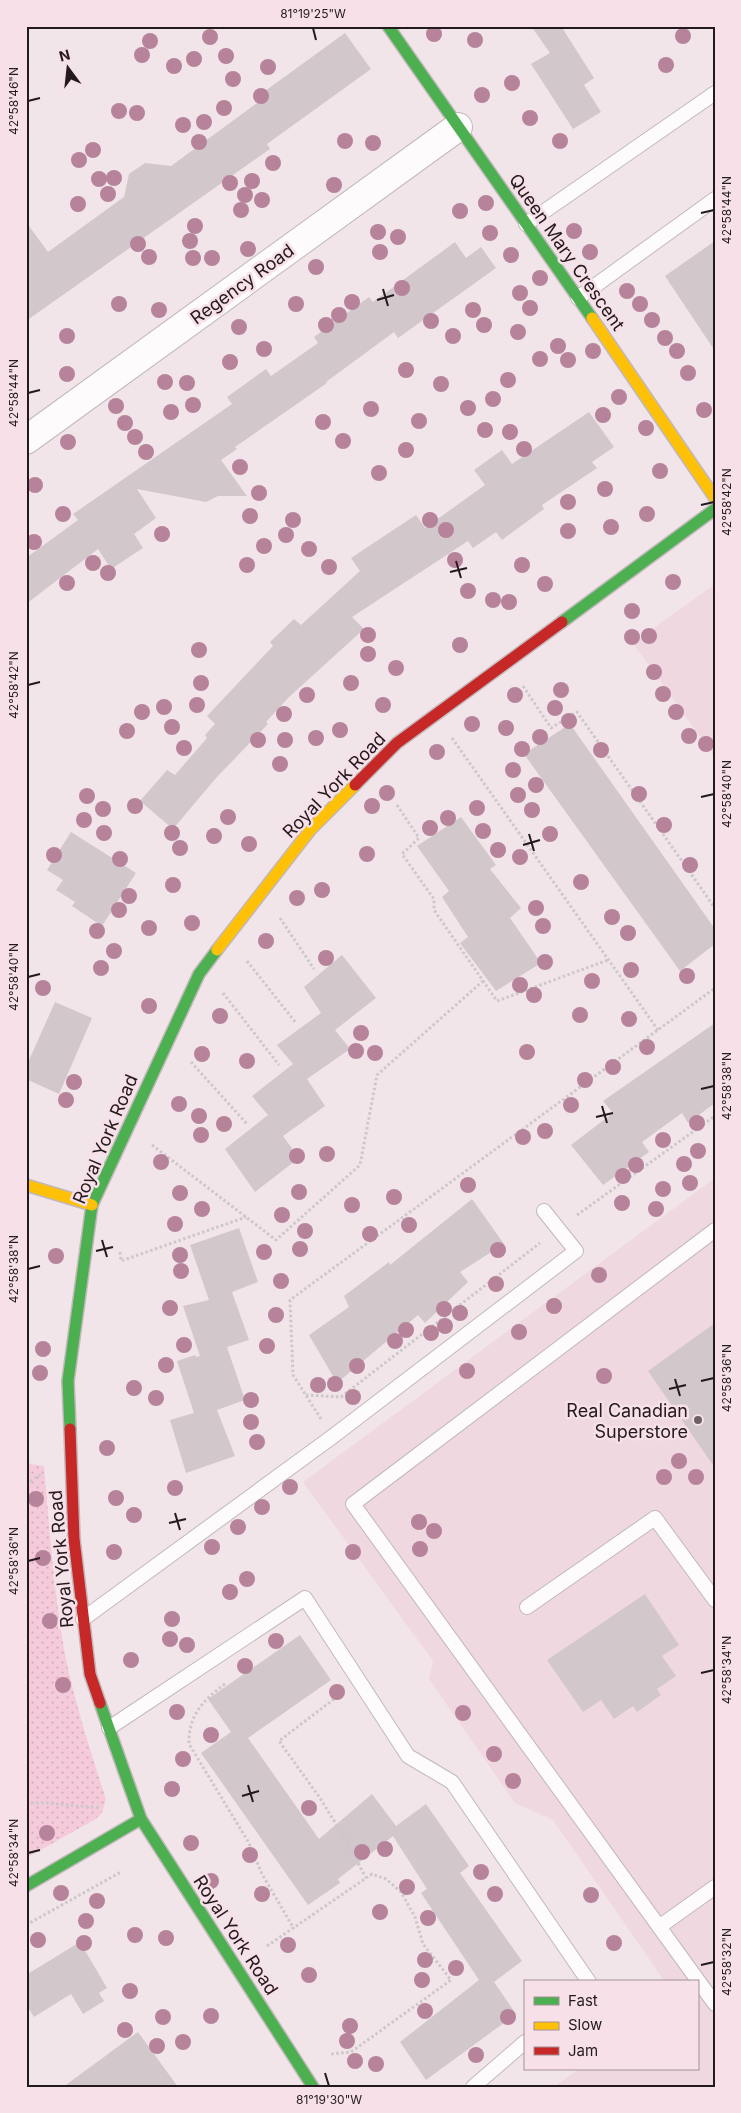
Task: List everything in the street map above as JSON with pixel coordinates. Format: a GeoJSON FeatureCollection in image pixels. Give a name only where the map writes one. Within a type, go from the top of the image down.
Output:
{"type":"FeatureCollection","features":[{"type":"Feature","properties":{"kind":"street","name":"Queen Mary Crescent"},"geometry":{"type":"LineString","coordinates":[[388,26],[715,498]]}},
{"type":"Feature","properties":{"kind":"street","name":"Regency Road"},"geometry":{"type":"LineString","coordinates":[[26,440],[458,127]]}},
{"type":"Feature","properties":{"kind":"street","name":"Royal York Road"},"geometry":{"type":"LineString","coordinates":[[313,2087],[142,1819],[90,1674],[74,1539],[68,1381],[92,1205],[199,974],[311,829],[397,743],[715,509]]}},
{"type":"Feature","properties":{"kind":"street"},"geometry":{"type":"LineString","coordinates":[[26,1185],[92,1205]]}},
{"type":"Feature","properties":{"kind":"street"},"geometry":{"type":"LineString","coordinates":[[26,1886],[142,1819]]}},
{"type":"Feature","properties":{"kind":"lane"},"geometry":{"type":"LineString","coordinates":[[526,224],[715,93]]}},
{"type":"Feature","properties":{"kind":"lane"},"geometry":{"type":"LineString","coordinates":[[578,298],[715,200]]}},
{"type":"Feature","properties":{"kind":"lane"},"geometry":{"type":"LineString","coordinates":[[83,1620],[332,1437],[576,1251],[544,1211]]}},
{"type":"Feature","properties":{"kind":"lane"},"geometry":{"type":"LineString","coordinates":[[698,1980],[352,1504],[715,1230]]}},
{"type":"Feature","properties":{"kind":"lane"},"geometry":{"type":"LineString","coordinates":[[527,1607],[655,1518],[715,1600]]}},
{"type":"Feature","properties":{"kind":"lane"},"geometry":{"type":"LineString","coordinates":[[109,1728],[305,1598],[408,1756],[452,1782],[588,1980]]}},
{"type":"Feature","properties":{"kind":"lane"},"geometry":{"type":"LineString","coordinates":[[659,1927],[715,1887]]}},
{"type":"Feature","properties":{"kind":"lane"},"geometry":{"type":"LineString","coordinates":[[698,1981],[715,2004]]}},
{"type":"Feature","properties":{"kind":"lane"},"geometry":{"type":"LineString","coordinates":[[473,2087],[524,2043]]}},
{"type":"Feature","properties":{"kind":"path"},"geometry":{"type":"LineString","coordinates":[[506,663],[551,728],[577,712],[715,908]]}},
{"type":"Feature","properties":{"kind":"path"},"geometry":{"type":"LineString","coordinates":[[435,716],[658,1030]]}},
{"type":"Feature","properties":{"kind":"path"},"geometry":{"type":"LineString","coordinates":[[397,805],[419,838],[402,854],[434,899],[434,910],[497,1001],[608,960]]}},
{"type":"Feature","properties":{"kind":"path"},"geometry":{"type":"LineString","coordinates":[[261,894],[279,916],[314,970]]}},
{"type":"Feature","properties":{"kind":"path"},"geometry":{"type":"LineString","coordinates":[[226,939],[296,1023]]}},
{"type":"Feature","properties":{"kind":"path"},"geometry":{"type":"LineString","coordinates":[[199,974],[228,997],[279,1065]]}},
{"type":"Feature","properties":{"kind":"path"},"geometry":{"type":"LineString","coordinates":[[125,1134],[156,1147],[276,1240],[360,1165],[377,1075],[484,981]]}},
{"type":"Feature","properties":{"kind":"path"},"geometry":{"type":"LineString","coordinates":[[332,1437],[293,1375],[290,1300],[715,988]]}},
{"type":"Feature","properties":{"kind":"path"},"geometry":{"type":"LineString","coordinates":[[167,1044],[192,1063],[247,1124]]}},
{"type":"Feature","properties":{"kind":"path"},"geometry":{"type":"LineString","coordinates":[[306,1395],[341,1397],[558,1229],[715,1116]]}},
{"type":"Feature","properties":{"kind":"path"},"geometry":{"type":"LineString","coordinates":[[120,1252],[121,1261],[246,1217]]}},
{"type":"Feature","properties":{"kind":"path"},"geometry":{"type":"LineString","coordinates":[[225,1684],[206,1697],[198,1710],[188,1730],[189,1744],[249,1843],[262,1874],[294,1929]]}},
{"type":"Feature","properties":{"kind":"path"},"geometry":{"type":"LineString","coordinates":[[344,1692],[279,1741],[320,1798],[366,1878]]}},
{"type":"Feature","properties":{"kind":"path"},"geometry":{"type":"LineString","coordinates":[[26,1803],[92,1806],[142,1819]]}},
{"type":"Feature","properties":{"kind":"path"},"geometry":{"type":"LineString","coordinates":[[26,1924],[121,1872]]}},
{"type":"Feature","properties":{"kind":"path"},"geometry":{"type":"LineString","coordinates":[[267,1946],[372,1874],[386,1879],[401,1892],[415,1917],[423,1944],[451,1980],[351,2052],[331,2054]]}},
{"type":"Feature","properties":{"kind":"shaded area"},"geometry":{"type":"Polygon","coordinates":[[[715,584],[715,758],[633,643],[715,584]]]}},
{"type":"Feature","properties":{"kind":"shaded area"},"geometry":{"type":"Polygon","coordinates":[[[715,1178],[715,2087],[554,2087],[578,2070],[698,2070],[698,1980],[664,1980],[553,1820],[515,1803],[429,1679],[433,1661],[303,1482],[715,1178]]]}},
{"type":"Feature","properties":{"kind":"shaded area"},"geometry":{"type":"Polygon","coordinates":[[[26,1461],[31,1464],[44,1466],[62,1637],[81,1719],[106,1799],[102,1813],[96,1819],[26,1858],[26,1461]]]}},
{"type":"Feature","properties":{"kind":"building"},"geometry":{"type":"Polygon","coordinates":[[[531,26],[561,26],[594,78],[584,85],[601,112],[573,129],[531,64],[550,53],[531,26]]]}},
{"type":"Feature","properties":{"kind":"building"},"geometry":{"type":"Polygon","coordinates":[[[345,33],[371,69],[267,144],[270,149],[26,321],[26,222],[48,252],[124,197],[129,174],[145,163],[171,166],[268,95],[265,91],[345,33]]]}},
{"type":"Feature","properties":{"kind":"building"},"geometry":{"type":"Polygon","coordinates":[[[715,241],[715,351],[665,276],[715,241]]]}},
{"type":"Feature","properties":{"kind":"building"},"geometry":{"type":"Polygon","coordinates":[[[455,242],[466,258],[481,247],[496,268],[398,338],[394,332],[327,383],[235,447],[237,449],[221,460],[247,496],[218,496],[206,502],[137,489],[156,518],[134,534],[143,548],[111,569],[98,549],[26,604],[26,558],[78,520],[73,514],[232,404],[227,397],[266,369],[271,376],[318,343],[314,337],[369,297],[373,302],[455,242]]]}},
{"type":"Feature","properties":{"kind":"building"},"geometry":{"type":"Polygon","coordinates":[[[589,412],[614,447],[592,462],[597,468],[542,505],[544,509],[502,540],[496,532],[473,548],[468,541],[352,617],[364,629],[289,697],[266,722],[268,724],[216,778],[173,829],[140,801],[167,770],[175,775],[207,738],[205,735],[215,724],[207,716],[273,646],[270,642],[294,619],[301,625],[360,571],[351,558],[416,515],[425,528],[485,485],[474,470],[502,450],[512,464],[589,412]]]}},
{"type":"Feature","properties":{"kind":"building"},"geometry":{"type":"Polygon","coordinates":[[[570,724],[715,929],[715,944],[680,971],[524,754],[570,724]]]}},
{"type":"Feature","properties":{"kind":"building"},"geometry":{"type":"Polygon","coordinates":[[[461,817],[496,865],[490,869],[521,908],[510,918],[541,963],[496,991],[460,943],[468,937],[442,897],[449,891],[417,846],[461,817]]]}},
{"type":"Feature","properties":{"kind":"building"},"geometry":{"type":"Polygon","coordinates":[[[71,832],[136,873],[102,926],[72,906],[75,902],[56,890],[63,880],[47,870],[71,832]]]}},
{"type":"Feature","properties":{"kind":"building"},"geometry":{"type":"Polygon","coordinates":[[[342,955],[376,998],[335,1030],[350,1049],[307,1079],[325,1106],[283,1136],[299,1158],[255,1192],[225,1149],[268,1115],[252,1096],[293,1064],[277,1045],[321,1013],[304,987],[342,955]]]}},
{"type":"Feature","properties":{"kind":"building"},"geometry":{"type":"Polygon","coordinates":[[[55,1002],[92,1018],[59,1094],[26,1079],[26,1067],[55,1002]]]}},
{"type":"Feature","properties":{"kind":"building"},"geometry":{"type":"Polygon","coordinates":[[[715,1023],[715,1103],[688,1123],[682,1113],[642,1142],[649,1152],[603,1185],[571,1145],[613,1113],[603,1101],[715,1023]]]}},
{"type":"Feature","properties":{"kind":"building"},"geometry":{"type":"Polygon","coordinates":[[[472,1199],[504,1244],[460,1272],[468,1282],[425,1323],[418,1315],[337,1383],[309,1335],[349,1307],[344,1296],[389,1262],[390,1265],[472,1199]]]}},
{"type":"Feature","properties":{"kind":"building"},"geometry":{"type":"Polygon","coordinates":[[[239,1228],[258,1282],[232,1292],[249,1340],[227,1347],[245,1400],[217,1410],[235,1456],[186,1473],[170,1420],[194,1413],[177,1361],[195,1355],[196,1357],[200,1356],[183,1306],[209,1300],[190,1245],[239,1228]]]}},
{"type":"Feature","properties":{"kind":"building","name":"Real Canadian Superstore"},"geometry":{"type":"Polygon","coordinates":[[[715,1323],[715,1468],[648,1371],[715,1323]]]}},
{"type":"Feature","properties":{"kind":"building"},"geometry":{"type":"Polygon","coordinates":[[[645,1594],[679,1645],[662,1656],[676,1676],[657,1689],[661,1695],[637,1712],[633,1706],[614,1719],[601,1700],[583,1712],[547,1660],[645,1594]]]}},
{"type":"Feature","properties":{"kind":"building"},"geometry":{"type":"Polygon","coordinates":[[[300,1635],[331,1680],[248,1738],[319,1839],[372,1794],[396,1826],[426,1804],[469,1866],[460,1873],[522,1961],[494,1982],[516,2014],[426,2080],[400,2042],[479,1980],[421,1893],[427,1889],[393,1836],[338,1879],[340,1883],[308,1905],[201,1753],[231,1732],[208,1699],[300,1635]]]}},
{"type":"Feature","properties":{"kind":"building"},"geometry":{"type":"Polygon","coordinates":[[[80,1942],[107,1988],[99,1993],[104,2001],[83,2014],[71,1994],[34,2017],[26,2004],[26,1975],[80,1942]]]}},
{"type":"Feature","properties":{"kind":"building"},"geometry":{"type":"Polygon","coordinates":[[[138,2032],[178,2087],[63,2087],[138,2032]]]}},
{"type":"Feature","properties":{"kind":"traffic: fast"},"geometry":{"type":"LineString","coordinates":[[388,26],[592,318]]}},
{"type":"Feature","properties":{"kind":"traffic: fast"},"geometry":{"type":"LineString","coordinates":[[562,622],[715,509]]}},
{"type":"Feature","properties":{"kind":"traffic: fast"},"geometry":{"type":"LineString","coordinates":[[70,1429],[68,1381],[92,1205],[199,974],[217,950]]}},
{"type":"Feature","properties":{"kind":"traffic: fast"},"geometry":{"type":"LineString","coordinates":[[100,1703],[141,1819],[313,2087]]}},
{"type":"Feature","properties":{"kind":"traffic: fast"},"geometry":{"type":"LineString","coordinates":[[26,1886],[141,1819]]}},
{"type":"Feature","properties":{"kind":"traffic: slow"},"geometry":{"type":"LineString","coordinates":[[592,318],[715,498]]}},
{"type":"Feature","properties":{"kind":"traffic: slow"},"geometry":{"type":"LineString","coordinates":[[217,950],[311,829],[355,785]]}},
{"type":"Feature","properties":{"kind":"traffic: slow"},"geometry":{"type":"LineString","coordinates":[[26,1185],[92,1205]]}},
{"type":"Feature","properties":{"kind":"traffic: jam"},"geometry":{"type":"LineString","coordinates":[[355,785],[397,743],[562,622]]}},
{"type":"Feature","properties":{"kind":"traffic: jam"},"geometry":{"type":"LineString","coordinates":[[70,1429],[74,1539],[90,1674],[100,1703]]}},
{"type":"Feature","properties":{"kind":"place","name":"Real Canadian Superstore"},"geometry":{"type":"Point","coordinates":[698,1420]}}]}
